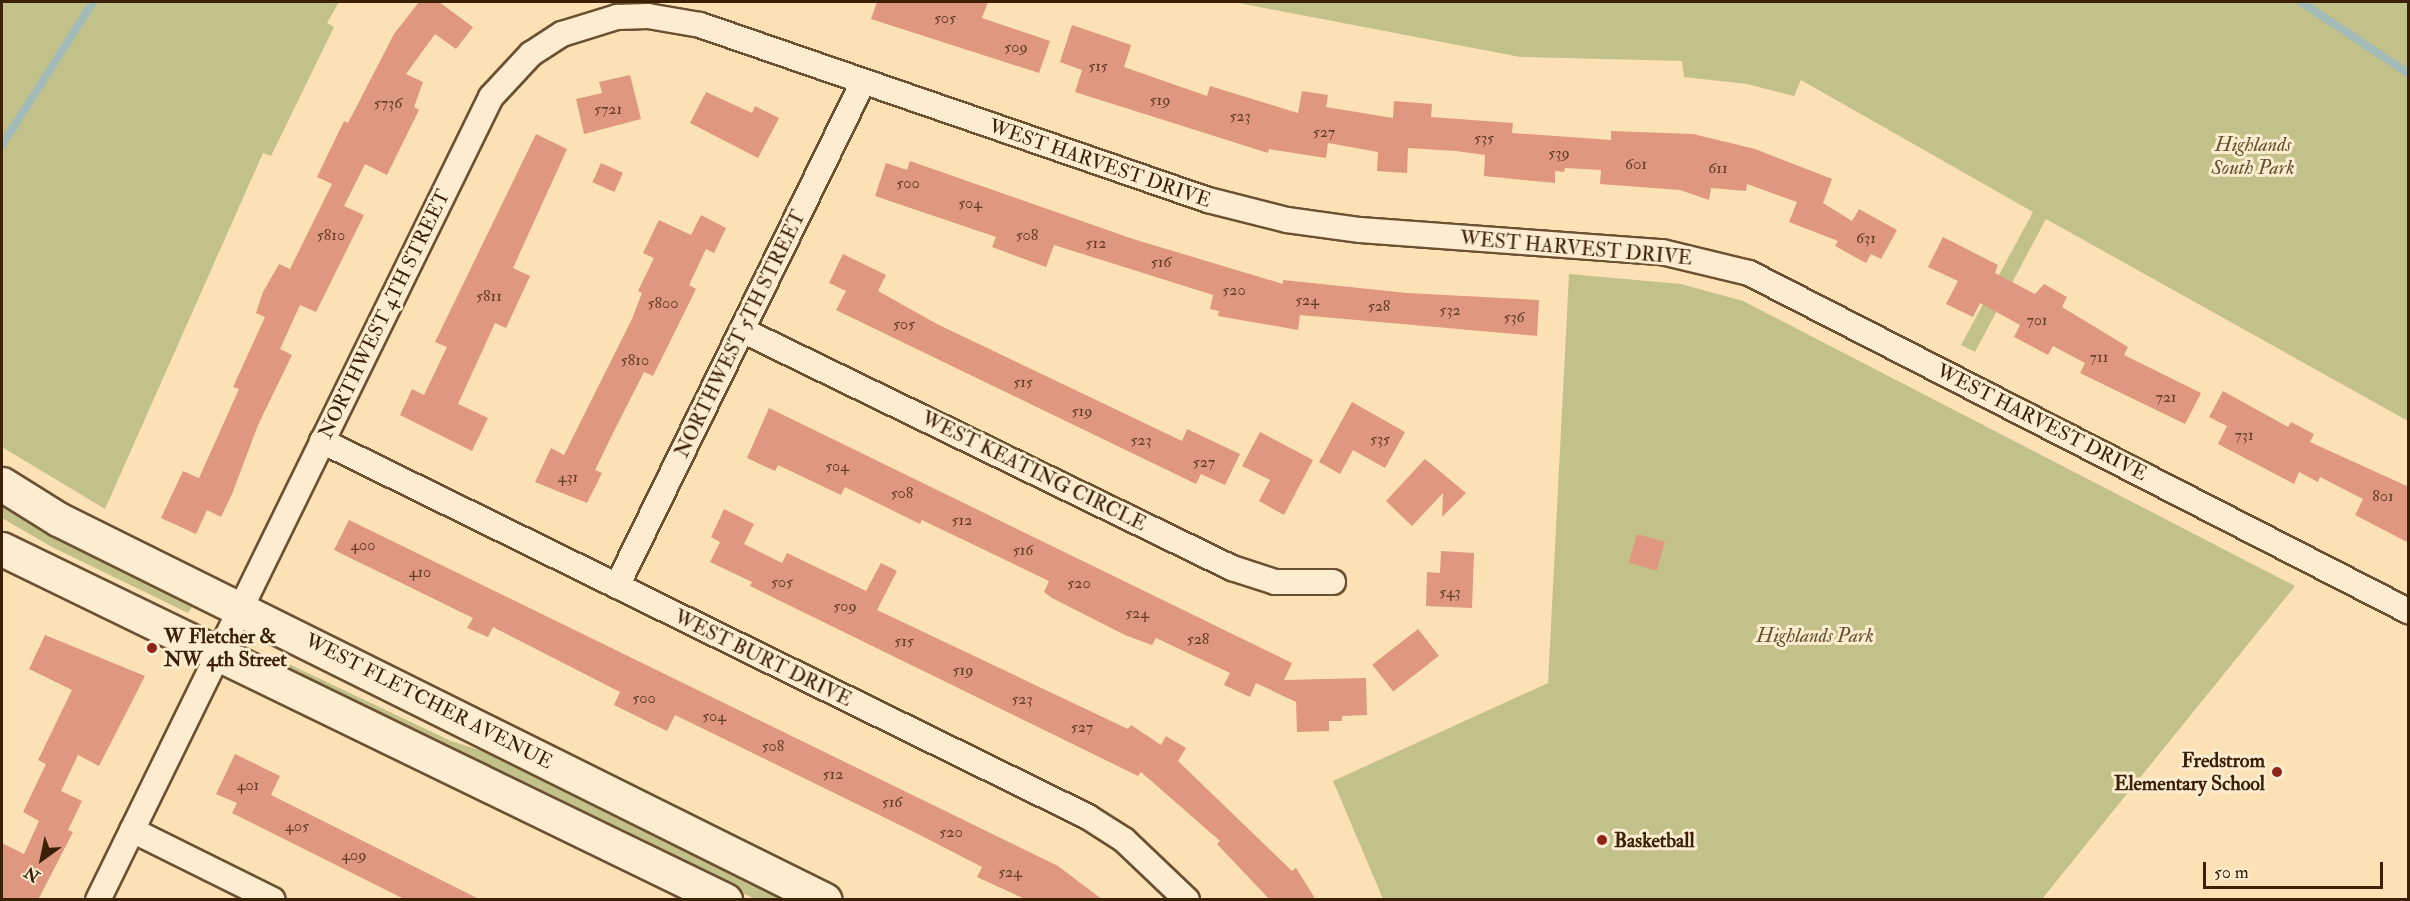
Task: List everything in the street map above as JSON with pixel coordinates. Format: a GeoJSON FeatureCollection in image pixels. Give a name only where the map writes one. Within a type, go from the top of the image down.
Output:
{"type":"FeatureCollection","features":[{"type":"Feature","properties":{"kind":"main road","name":"WEST FLETCHER AVENUE"},"geometry":{"type":"LineString","coordinates":[[2,484],[58,519],[240,606],[825,900]]}},
{"type":"Feature","properties":{"kind":"main road"},"geometry":{"type":"LineString","coordinates":[[2,549],[216,656],[725,900]]}},
{"type":"Feature","properties":{"kind":"street","name":"NORTHWEST 4TH STREET"},"geometry":{"type":"LineString","coordinates":[[98,900],[480,116],[509,74],[531,54],[589,23],[648,16],[700,25],[863,82]]}},
{"type":"Feature","properties":{"kind":"street","name":"NORTHWEST 5TH STREET"},"geometry":{"type":"LineString","coordinates":[[617,586],[863,82]]}},
{"type":"Feature","properties":{"kind":"street","name":"WEST HARVEST DRIVE"},"geometry":{"type":"LineString","coordinates":[[863,82],[1208,200],[1287,220],[1360,230],[1662,252],[1749,273],[2409,611]]}},
{"type":"Feature","properties":{"kind":"street","name":"WEST KEATING CIRCLE"},"geometry":{"type":"LineString","coordinates":[[742,330],[1232,568],[1275,582],[1333,582]]}},
{"type":"Feature","properties":{"kind":"street","name":"WEST BURT DRIVE"},"geometry":{"type":"LineString","coordinates":[[322,441],[1088,817],[1133,847],[1187,900]]}},
{"type":"Feature","properties":{"kind":"street"},"geometry":{"type":"LineString","coordinates":[[132,830],[273,900]]}},
{"type":"Feature","properties":{"kind":"green space"},"geometry":{"type":"Polygon","coordinates":[[[2,2],[339,2],[327,23],[334,27],[271,156],[263,153],[105,509],[2,447],[2,2]]]}},
{"type":"Feature","properties":{"kind":"green space","name":"Highlands South Park"},"geometry":{"type":"Polygon","coordinates":[[[1233,2],[2408,2],[2408,421],[2046,219],[1975,352],[1961,345],[2033,212],[1801,80],[1794,96],[1747,84],[1684,77],[1682,61],[1520,57],[1233,2]]]}},
{"type":"Feature","properties":{"kind":"green space","name":"Highlands Park"},"geometry":{"type":"Polygon","coordinates":[[[1569,274],[1681,284],[1743,301],[2295,586],[2042,899],[1383,899],[1333,781],[1548,683],[1569,274]]]}},
{"type":"Feature","properties":{"kind":"green space"},"geometry":{"type":"Polygon","coordinates":[[[2,503],[194,604],[188,613],[52,547],[2,518],[2,503]]]}},
{"type":"Feature","properties":{"kind":"green space"},"geometry":{"type":"Polygon","coordinates":[[[274,657],[451,741],[511,760],[794,899],[755,899],[268,668],[274,657]]]}},
{"type":"Feature","properties":{"kind":"building"},"geometry":{"type":"Polygon","coordinates":[[[419,2],[439,2],[473,27],[456,49],[435,34],[406,74],[423,82],[414,107],[419,110],[387,175],[365,164],[344,206],[364,215],[316,312],[300,305],[280,349],[292,355],[258,425],[221,517],[207,510],[196,534],[161,518],[183,471],[199,478],[239,389],[233,387],[265,317],[256,313],[263,292],[279,264],[290,269],[332,184],[317,177],[344,121],[348,123],[394,34],[419,2]]]}},
{"type":"Feature","properties":{"kind":"building"},"geometry":{"type":"Polygon","coordinates":[[[877,2],[988,2],[982,18],[1050,41],[1039,73],[871,19],[877,2]]]}},
{"type":"Feature","properties":{"kind":"building"},"geometry":{"type":"Polygon","coordinates":[[[1072,25],[1131,45],[1124,67],[1207,96],[1210,86],[1298,113],[1302,91],[1328,95],[1326,107],[1393,118],[1394,101],[1432,104],[1431,117],[1513,123],[1512,133],[1611,140],[1611,131],[1693,134],[1755,149],[1832,179],[1823,203],[1852,221],[1859,209],[1897,230],[1881,259],[1871,254],[1866,263],[1835,246],[1838,241],[1789,222],[1797,202],[1747,184],[1746,191],[1711,188],[1709,200],[1680,190],[1600,184],[1601,170],[1565,168],[1564,172],[1555,171],[1555,183],[1484,176],[1485,155],[1456,151],[1408,148],[1407,173],[1377,171],[1378,152],[1328,143],[1326,158],[1269,149],[1268,153],[1075,92],[1082,70],[1060,62],[1072,25]]]}},
{"type":"Feature","properties":{"kind":"building"},"geometry":{"type":"Polygon","coordinates":[[[630,75],[641,119],[584,134],[576,99],[602,93],[599,82],[630,75]]]}},
{"type":"Feature","properties":{"kind":"building"},"geometry":{"type":"Polygon","coordinates":[[[706,92],[752,113],[755,106],[779,118],[758,158],[690,123],[706,92]]]}},
{"type":"Feature","properties":{"kind":"building"},"geometry":{"type":"Polygon","coordinates":[[[536,134],[567,149],[513,268],[530,276],[506,328],[495,323],[458,404],[488,418],[472,451],[400,415],[412,389],[424,395],[447,347],[435,342],[536,134]]]}},
{"type":"Feature","properties":{"kind":"building"},"geometry":{"type":"Polygon","coordinates":[[[910,161],[1133,239],[1283,284],[1283,280],[1407,293],[1539,300],[1537,336],[1300,315],[1298,330],[1218,316],[1219,311],[1210,309],[1213,295],[1054,245],[1046,267],[992,247],[996,237],[875,196],[886,163],[907,170],[910,161]]]}},
{"type":"Feature","properties":{"kind":"building"},"geometry":{"type":"Polygon","coordinates":[[[601,163],[623,173],[614,192],[592,182],[601,163]]]}},
{"type":"Feature","properties":{"kind":"building"},"geometry":{"type":"Polygon","coordinates":[[[701,215],[726,228],[714,253],[706,249],[689,285],[696,289],[653,376],[644,372],[614,431],[595,470],[602,473],[587,503],[535,482],[551,448],[564,455],[632,319],[642,293],[638,291],[654,258],[643,253],[659,220],[691,235],[701,215]]]}},
{"type":"Feature","properties":{"kind":"building"},"geometry":{"type":"Polygon","coordinates":[[[1943,237],[1998,265],[1995,273],[2035,294],[2044,284],[2067,297],[2062,307],[2128,347],[2124,355],[2201,393],[2185,424],[2080,373],[2085,363],[2053,346],[2048,355],[2014,337],[2020,325],[1980,303],[1973,317],[1946,304],[1958,281],[1928,267],[1943,237]]]}},
{"type":"Feature","properties":{"kind":"building"},"geometry":{"type":"Polygon","coordinates":[[[843,254],[886,275],[878,291],[937,324],[1182,441],[1187,429],[1240,454],[1225,485],[1201,474],[1196,484],[836,310],[846,291],[829,283],[843,254]]]}},
{"type":"Feature","properties":{"kind":"building"},"geometry":{"type":"Polygon","coordinates":[[[2223,391],[2288,427],[2291,422],[2314,434],[2310,442],[2409,487],[2409,543],[2355,515],[2363,499],[2320,477],[2318,482],[2299,472],[2294,484],[2218,444],[2227,426],[2209,417],[2223,391]]]}},
{"type":"Feature","properties":{"kind":"building"},"geometry":{"type":"Polygon","coordinates":[[[1352,402],[1405,432],[1385,468],[1353,450],[1340,474],[1319,462],[1352,402]]]}},
{"type":"Feature","properties":{"kind":"building"},"geometry":{"type":"Polygon","coordinates":[[[769,408],[1292,663],[1284,680],[1366,678],[1367,715],[1342,716],[1342,721],[1329,721],[1329,731],[1297,732],[1296,702],[1256,683],[1250,697],[1224,685],[1230,673],[1156,638],[1152,645],[1125,635],[1052,598],[1044,592],[1049,581],[922,520],[920,524],[845,487],[841,495],[778,465],[775,471],[747,458],[769,408]]]}},
{"type":"Feature","properties":{"kind":"building"},"geometry":{"type":"Polygon","coordinates":[[[1260,432],[1313,460],[1284,515],[1259,501],[1270,480],[1242,466],[1260,432]]]}},
{"type":"Feature","properties":{"kind":"building"},"geometry":{"type":"Polygon","coordinates":[[[1425,459],[1466,493],[1442,517],[1443,493],[1412,526],[1386,501],[1425,459]]]}},
{"type":"Feature","properties":{"kind":"building"},"geometry":{"type":"Polygon","coordinates":[[[724,509],[754,524],[744,544],[782,563],[787,553],[866,591],[881,563],[897,571],[877,610],[1128,729],[1131,725],[1161,745],[1166,736],[1186,748],[1178,761],[1292,871],[1296,868],[1316,900],[1270,900],[1217,844],[1220,841],[1141,772],[1138,776],[750,586],[752,582],[710,562],[720,542],[711,537],[724,509]]]}},
{"type":"Feature","properties":{"kind":"building"},"geometry":{"type":"Polygon","coordinates":[[[349,520],[1058,866],[1103,900],[1027,900],[977,877],[982,867],[675,715],[667,731],[614,705],[620,692],[493,627],[488,637],[467,628],[473,618],[334,550],[349,520]]]}},
{"type":"Feature","properties":{"kind":"building"},"geometry":{"type":"Polygon","coordinates":[[[1637,534],[1665,542],[1657,571],[1629,563],[1637,534]]]}},
{"type":"Feature","properties":{"kind":"building"},"geometry":{"type":"Polygon","coordinates":[[[1441,551],[1474,553],[1472,608],[1426,606],[1427,572],[1440,573],[1441,551]]]}},
{"type":"Feature","properties":{"kind":"building"},"geometry":{"type":"Polygon","coordinates":[[[1418,629],[1439,656],[1393,692],[1372,665],[1418,629]]]}},
{"type":"Feature","properties":{"kind":"building"},"geometry":{"type":"Polygon","coordinates":[[[45,635],[145,676],[99,766],[78,755],[61,791],[82,801],[68,830],[73,832],[38,900],[2,900],[2,843],[24,854],[39,821],[23,812],[46,764],[38,760],[72,690],[29,669],[45,635]]]}},
{"type":"Feature","properties":{"kind":"building"},"geometry":{"type":"Polygon","coordinates":[[[235,754],[280,776],[271,795],[481,900],[406,900],[232,813],[237,803],[216,794],[235,754]]]}},
{"type":"Feature","properties":{"kind":"waterway"},"geometry":{"type":"LineString","coordinates":[[2,145],[93,2]]}},
{"type":"Feature","properties":{"kind":"waterway"},"geometry":{"type":"LineString","coordinates":[[2301,2],[2408,73]]}},
{"type":"Feature","properties":{"kind":"place","name":"W Fletcher & NW 4th Street"},"geometry":{"type":"Point","coordinates":[152,648]}},
{"type":"Feature","properties":{"kind":"place","name":"Fredstrom Elementary School"},"geometry":{"type":"Point","coordinates":[2277,772]}},
{"type":"Feature","properties":{"kind":"place","name":"Basketball"},"geometry":{"type":"Point","coordinates":[1602,840]}}]}
